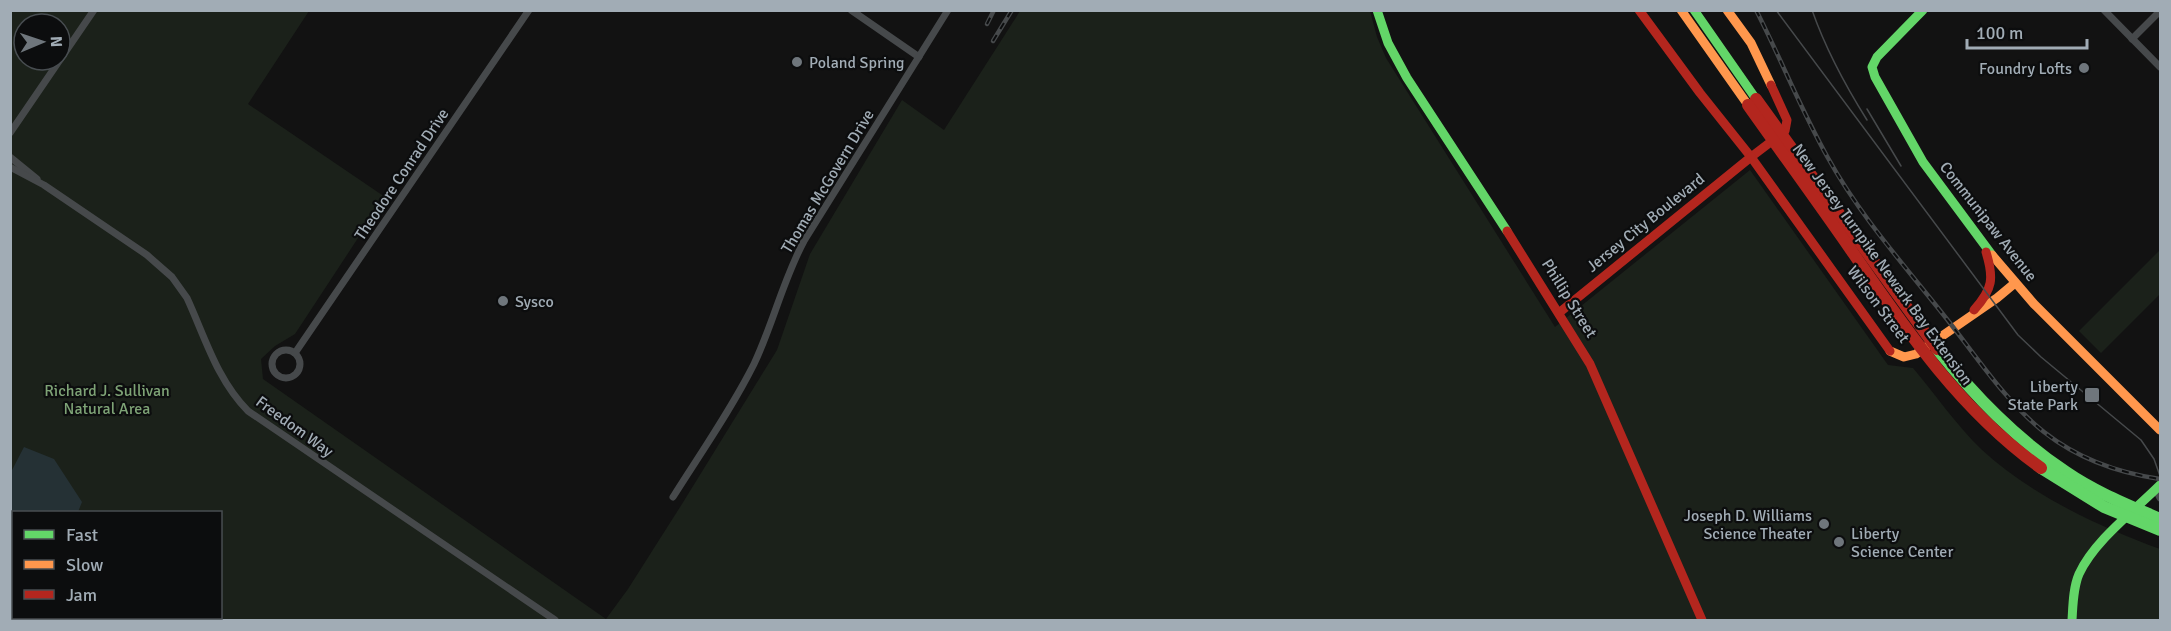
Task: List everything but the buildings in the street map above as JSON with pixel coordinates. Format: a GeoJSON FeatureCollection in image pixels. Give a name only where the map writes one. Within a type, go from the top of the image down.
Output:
{"type":"FeatureCollection","features":[{"type":"Feature","properties":{"kind":"main road","name":"Phillip Street"},"geometry":{"type":"LineString","coordinates":[[1377,10],[1388,43],[1407,78],[1560,312],[1599,382],[1702,621]]}},
{"type":"Feature","properties":{"kind":"main road","name":"Wilson Street"},"geometry":{"type":"LineString","coordinates":[[1639,10],[1751,158],[1893,353],[1900,357],[1911,356],[1997,298],[2015,283]]}},
{"type":"Feature","properties":{"kind":"main road","name":"New Jersey Turnpike Newark Bay Extension"},"geometry":{"type":"LineString","coordinates":[[1681,10],[1961,382],[2028,446],[2061,470],[2110,498],[2160,519]]}},
{"type":"Feature","properties":{"kind":"main road","name":"New Jersey Turnpike Newark Bay Extension"},"geometry":{"type":"LineString","coordinates":[[1694,10],[1752,102],[1919,345],[1972,409],[2013,447],[2056,479],[2103,506],[2160,530]]}},
{"type":"Feature","properties":{"kind":"main road","name":"Jersey City Boulevard"},"geometry":{"type":"LineString","coordinates":[[1560,312],[1785,131],[1787,120],[1751,43],[1727,10]]}},
{"type":"Feature","properties":{"kind":"main road","name":"Communipaw Avenue"},"geometry":{"type":"LineString","coordinates":[[1923,10],[1878,57],[1873,63],[1872,71],[1923,162],[1983,244],[2015,283],[2160,430]]}},
{"type":"Feature","properties":{"kind":"main road"},"geometry":{"type":"LineString","coordinates":[[1964,321],[1984,299],[1991,285],[1992,271],[1983,244]]}},
{"type":"Feature","properties":{"kind":"main road"},"geometry":{"type":"LineString","coordinates":[[2072,621],[2077,580],[2083,567],[2098,548],[2159,491]]}},
{"type":"Feature","properties":{"kind":"street"},"geometry":{"type":"LineString","coordinates":[[10,133],[94,10]]}},
{"type":"Feature","properties":{"kind":"street","name":"Theodore Conrad Drive"},"geometry":{"type":"LineString","coordinates":[[295,353],[529,10]]}},
{"type":"Feature","properties":{"kind":"street"},"geometry":{"type":"LineString","coordinates":[[851,10],[919,57]]}},
{"type":"Feature","properties":{"kind":"street","name":"Thomas McGovern Drive"},"geometry":{"type":"LineString","coordinates":[[673,497],[752,366],[771,323],[785,280],[804,241],[948,10]]}},
{"type":"Feature","properties":{"kind":"street"},"geometry":{"type":"LineString","coordinates":[[2104,10],[2160,67]]}},
{"type":"Feature","properties":{"kind":"street"},"geometry":{"type":"LineString","coordinates":[[2132,39],[2160,11]]}},
{"type":"Feature","properties":{"kind":"street","name":"Freedom Way"},"geometry":{"type":"LineString","coordinates":[[10,157],[44,185],[147,255],[176,281],[187,298],[222,378],[248,411],[555,621]]}},
{"type":"Feature","properties":{"kind":"street","name":"Freedom Way"},"geometry":{"type":"LineString","coordinates":[[10,167],[44,185]]}},
{"type":"Feature","properties":{"kind":"street","name":"Theodore Conrad Drive"},"geometry":{"type":"LineString","coordinates":[[286,350],[295,353],[300,365],[297,373],[289,377],[280,376],[273,365],[275,356],[286,350]]}},
{"type":"Feature","properties":{"kind":"green space","name":"Richard J. Sullivan Natural Area"},"geometry":{"type":"Polygon","coordinates":[[[11,11],[309,11],[248,104],[385,197],[295,334],[275,346],[261,359],[263,379],[606,619],[628,589],[777,350],[810,254],[902,100],[944,130],[1020,11],[1370,11],[1386,58],[1555,327],[1750,170],[1888,365],[1913,368],[1972,440],[2000,466],[2021,481],[2066,508],[2160,549],[2160,620],[46,619],[222,619],[222,511],[70,511],[11,484],[11,11]]]}},
{"type":"Feature","properties":{"kind":"green space"},"geometry":{"type":"Polygon","coordinates":[[[2160,250],[2160,294],[2101,353],[2079,331],[2160,250]]]}},
{"type":"Feature","properties":{"kind":"shaded area"},"geometry":{"type":"Polygon","coordinates":[[[24,447],[54,459],[82,502],[78,511],[12,511],[12,619],[72,620],[11,620],[11,472],[24,447]]]}},
{"type":"Feature","properties":{"kind":"tram line"},"geometry":{"type":"LineString","coordinates":[[1776,10],[2018,335],[2141,440],[2154,459],[2160,476]]}},
{"type":"Feature","properties":{"kind":"tram line"},"geometry":{"type":"LineString","coordinates":[[1812,10],[1836,67],[1867,120]]}},
{"type":"Feature","properties":{"kind":"tram line"},"geometry":{"type":"LineString","coordinates":[[1867,109],[1901,166]]}},
{"type":"Feature","properties":{"kind":"railway"},"geometry":{"type":"LineString","coordinates":[[987,24],[994,10]]}},
{"type":"Feature","properties":{"kind":"railway"},"geometry":{"type":"LineString","coordinates":[[993,41],[1012,10]]}},
{"type":"Feature","properties":{"kind":"railway"},"geometry":{"type":"LineString","coordinates":[[1756,10],[1809,122],[1854,200],[2004,393],[2044,432],[2084,457],[2129,473],[2160,479]]}},
{"type":"Feature","properties":{"kind":"traffic: fast"},"geometry":{"type":"LineString","coordinates":[[1377,10],[1388,43],[1407,78],[1507,231]]}},
{"type":"Feature","properties":{"kind":"traffic: fast"},"geometry":{"type":"LineString","coordinates":[[1694,10],[1756,99]]}},
{"type":"Feature","properties":{"kind":"traffic: fast"},"geometry":{"type":"LineString","coordinates":[[1923,10],[1877,57],[1872,67],[1875,77],[1923,162],[1992,255]]}},
{"type":"Feature","properties":{"kind":"traffic: fast"},"geometry":{"type":"LineString","coordinates":[[1937,349],[1997,415],[2047,459],[2088,486],[2160,519]]}},
{"type":"Feature","properties":{"kind":"traffic: fast"},"geometry":{"type":"LineString","coordinates":[[2041,468],[2104,507],[2160,530]]}},
{"type":"Feature","properties":{"kind":"traffic: fast"},"geometry":{"type":"LineString","coordinates":[[2072,620],[2076,585],[2086,562],[2104,538],[2160,485]]}},
{"type":"Feature","properties":{"kind":"traffic: slow"},"geometry":{"type":"LineString","coordinates":[[1681,10],[1748,105]]}},
{"type":"Feature","properties":{"kind":"traffic: slow"},"geometry":{"type":"LineString","coordinates":[[1727,10],[1751,43],[1771,85]]}},
{"type":"Feature","properties":{"kind":"traffic: slow"},"geometry":{"type":"LineString","coordinates":[[1992,255],[2034,304],[2160,430]]}},
{"type":"Feature","properties":{"kind":"traffic: slow"},"geometry":{"type":"LineString","coordinates":[[1890,351],[1904,357],[1916,354],[2015,283]]}},
{"type":"Feature","properties":{"kind":"traffic: jam"},"geometry":{"type":"LineString","coordinates":[[1639,10],[1751,157],[1785,131],[1787,120],[1771,85]]}},
{"type":"Feature","properties":{"kind":"traffic: jam"},"geometry":{"type":"LineString","coordinates":[[1756,99],[1937,349]]}},
{"type":"Feature","properties":{"kind":"traffic: jam"},"geometry":{"type":"LineString","coordinates":[[1748,105],[1893,310],[1937,368],[1985,421],[2041,468]]}},
{"type":"Feature","properties":{"kind":"traffic: jam"},"geometry":{"type":"LineString","coordinates":[[1560,312],[1751,157],[1890,351]]}},
{"type":"Feature","properties":{"kind":"traffic: jam"},"geometry":{"type":"LineString","coordinates":[[1507,231],[1590,364],[1702,620]]}},
{"type":"Feature","properties":{"kind":"traffic: jam"},"geometry":{"type":"LineString","coordinates":[[1974,310],[1985,296],[1990,283],[1991,276],[1986,252]]}},
{"type":"Feature","properties":{"kind":"place","name":"Poland Spring"},"geometry":{"type":"Point","coordinates":[797,62]}},
{"type":"Feature","properties":{"kind":"place","name":"Foundry Lofts"},"geometry":{"type":"Point","coordinates":[2084,68]}},
{"type":"Feature","properties":{"kind":"place","name":"Sysco"},"geometry":{"type":"Point","coordinates":[503,301]}},
{"type":"Feature","properties":{"kind":"place","name":"Liberty State Park"},"geometry":{"type":"Point","coordinates":[2092,395]}},
{"type":"Feature","properties":{"kind":"place","name":"Joseph D. Williams Science Theater"},"geometry":{"type":"Point","coordinates":[1824,524]}},
{"type":"Feature","properties":{"kind":"place","name":"Liberty Science Center"},"geometry":{"type":"Point","coordinates":[1839,542]}}]}
